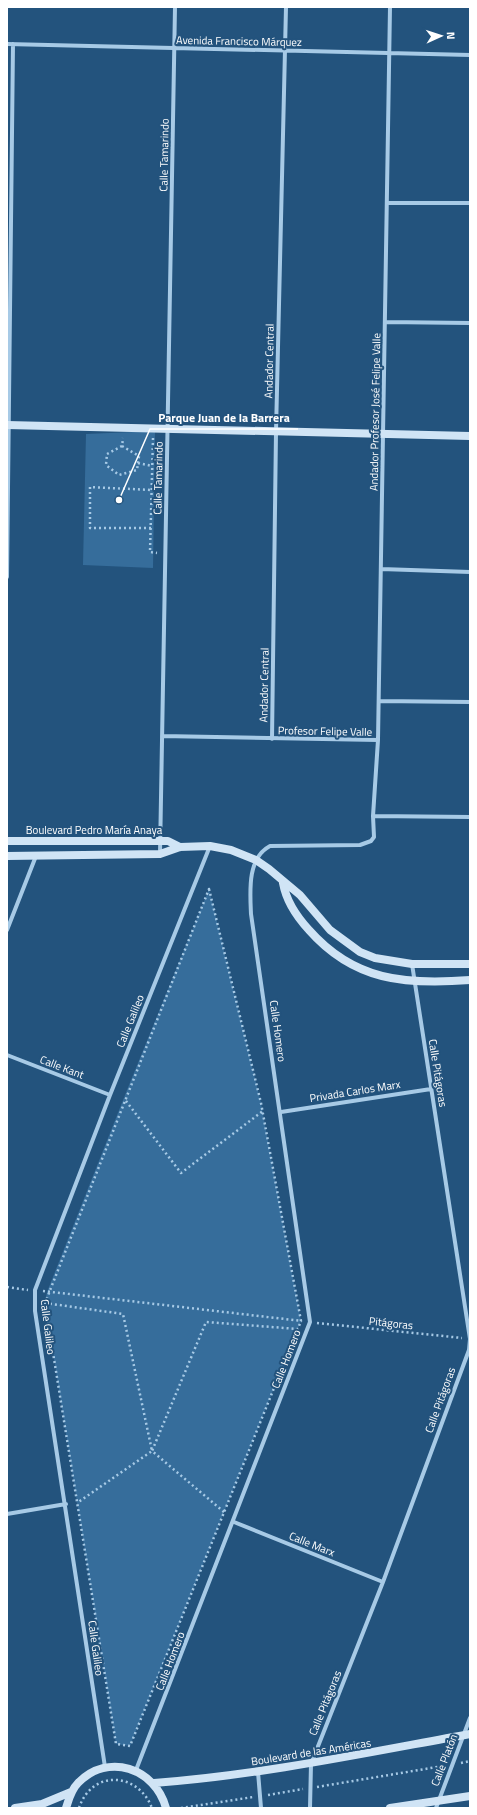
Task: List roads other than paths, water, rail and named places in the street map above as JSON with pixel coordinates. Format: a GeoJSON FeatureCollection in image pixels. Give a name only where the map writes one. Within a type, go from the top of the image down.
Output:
{"type":"FeatureCollection","features":[{"type":"Feature","properties":{"kind":"street","name":"Calle Tamarindo"},"geometry":{"type":"LineString","coordinates":[[160,854],[175,7]]}},
{"type":"Feature","properties":{"kind":"street","name":"Andador Central"},"geometry":{"type":"LineString","coordinates":[[272,739],[276,432],[286,7]]}},
{"type":"Feature","properties":{"kind":"street","name":"Andador Profesor José Felipe Valle"},"geometry":{"type":"LineString","coordinates":[[373,816],[379,701],[390,7]]}},
{"type":"Feature","properties":{"kind":"street","name":"Avenida Francisco Márquez"},"geometry":{"type":"LineString","coordinates":[[7,44],[470,55]]}},
{"type":"Feature","properties":{"kind":"street"},"geometry":{"type":"LineString","coordinates":[[7,577],[13,44]]}},
{"type":"Feature","properties":{"kind":"street"},"geometry":{"type":"LineString","coordinates":[[387,204],[470,203]]}},
{"type":"Feature","properties":{"kind":"street"},"geometry":{"type":"LineString","coordinates":[[385,322],[470,324]]}},
{"type":"Feature","properties":{"kind":"street"},"geometry":{"type":"LineString","coordinates":[[8,425],[470,436]]}},
{"type":"Feature","properties":{"kind":"street"},"geometry":{"type":"LineString","coordinates":[[381,569],[470,572]]}},
{"type":"Feature","properties":{"kind":"street"},"geometry":{"type":"LineString","coordinates":[[379,701],[470,702]]}},
{"type":"Feature","properties":{"kind":"street","name":"Profesor Felipe Valle"},"geometry":{"type":"LineString","coordinates":[[162,736],[378,740]]}},
{"type":"Feature","properties":{"kind":"street"},"geometry":{"type":"LineString","coordinates":[[256,860],[263,850],[270,846],[366,844],[374,837],[373,816],[470,817]]}},
{"type":"Feature","properties":{"kind":"street","name":"Boulevard Pedro María Anaya"},"geometry":{"type":"LineString","coordinates":[[7,841],[168,841],[180,847]]}},
{"type":"Feature","properties":{"kind":"street","name":"Boulevard Pedro María Anaya"},"geometry":{"type":"LineString","coordinates":[[7,856],[160,854],[180,847],[210,846],[231,850],[256,860],[296,892],[330,930],[346,943],[375,958],[412,964],[470,964]]}},
{"type":"Feature","properties":{"kind":"street","name":"Calle Galileo"},"geometry":{"type":"LineString","coordinates":[[105,1768],[66,1504],[35,1311],[35,1290],[110,1094],[210,846]]}},
{"type":"Feature","properties":{"kind":"street"},"geometry":{"type":"LineString","coordinates":[[7,930],[36,856]]}},
{"type":"Feature","properties":{"kind":"street","name":"Calle Homero"},"geometry":{"type":"LineString","coordinates":[[136,1770],[234,1522],[310,1322],[252,914],[250,893],[256,860]]}},
{"type":"Feature","properties":{"kind":"street"},"geometry":{"type":"LineString","coordinates":[[283,883],[285,894],[303,923],[334,955],[353,967],[371,973],[414,981],[470,980]]}},
{"type":"Feature","properties":{"kind":"street","name":"Calle Pitágoras"},"geometry":{"type":"LineString","coordinates":[[310,1808],[311,1764],[383,1582],[469,1350],[470,1339],[412,964]]}},
{"type":"Feature","properties":{"kind":"street","name":"Calle Kant"},"geometry":{"type":"LineString","coordinates":[[7,1055],[110,1094]]}},
{"type":"Feature","properties":{"kind":"street","name":"Privada Carlos Marx"},"geometry":{"type":"LineString","coordinates":[[281,1112],[431,1089]]}},
{"type":"Feature","properties":{"kind":"street"},"geometry":{"type":"LineString","coordinates":[[7,1514],[66,1504]]}},
{"type":"Feature","properties":{"kind":"street","name":"Calle Marx"},"geometry":{"type":"LineString","coordinates":[[234,1522],[383,1582]]}},
{"type":"Feature","properties":{"kind":"street","name":"Calle Platón"},"geometry":{"type":"LineString","coordinates":[[437,1805],[452,1765],[467,1735],[470,1718]]}},
{"type":"Feature","properties":{"kind":"street","name":"Boulevard de las Américas"},"geometry":{"type":"LineString","coordinates":[[154,1783],[258,1772],[311,1764],[467,1735]]}},
{"type":"Feature","properties":{"kind":"street"},"geometry":{"type":"LineString","coordinates":[[66,1808],[71,1792],[78,1783],[90,1774],[105,1768],[122,1767],[136,1770],[154,1783],[163,1796],[166,1808]]}},
{"type":"Feature","properties":{"kind":"street"},"geometry":{"type":"LineString","coordinates":[[258,1772],[261,1808]]}},
{"type":"Feature","properties":{"kind":"street"},"geometry":{"type":"LineString","coordinates":[[15,1808],[42,1804],[71,1792]]}},
{"type":"Feature","properties":{"kind":"street"},"geometry":{"type":"LineString","coordinates":[[390,1808],[437,1805],[470,1796]]}},
{"type":"Feature","properties":{"kind":"place","name":"Parque Juan de la Barrera"},"geometry":{"type":"Point","coordinates":[119,500]}}]}
